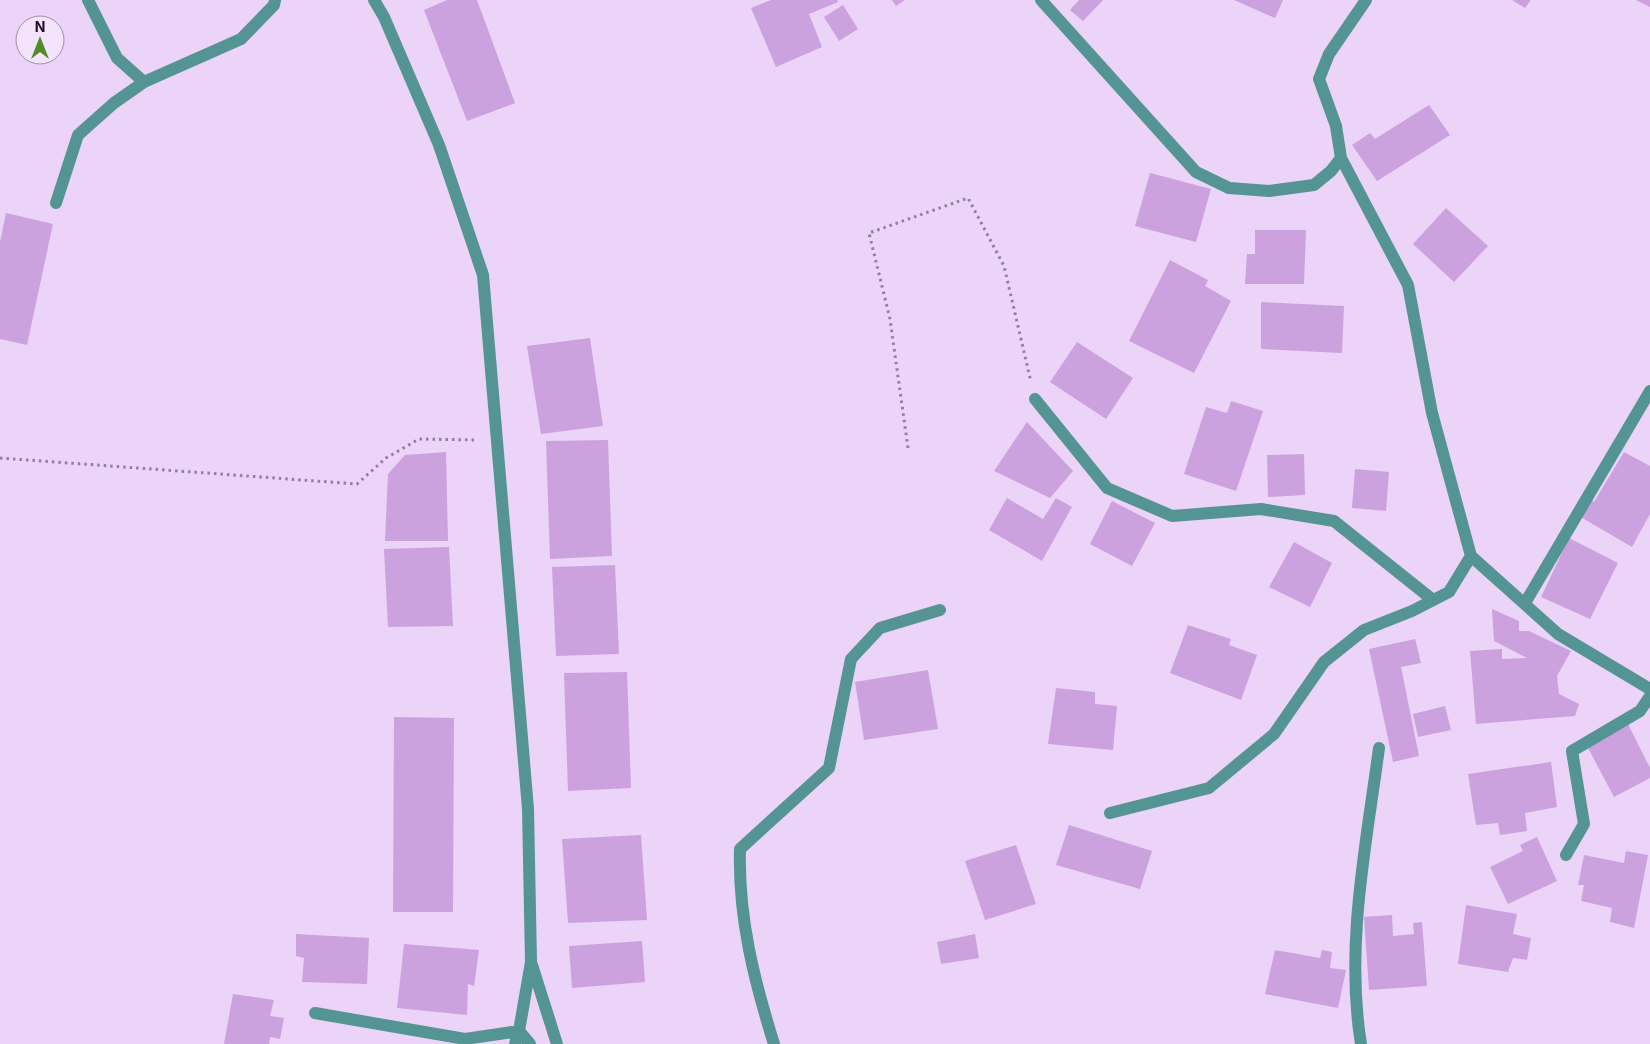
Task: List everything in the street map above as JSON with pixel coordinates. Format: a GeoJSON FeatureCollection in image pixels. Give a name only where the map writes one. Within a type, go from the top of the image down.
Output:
{"type":"FeatureCollection","features":[{"type":"Feature","properties":{"kind":"street"},"geometry":{"type":"LineString","coordinates":[[88,0],[117,58],[144,82]]}},
{"type":"Feature","properties":{"kind":"street"},"geometry":{"type":"LineString","coordinates":[[56,203],[78,135],[114,102],[144,82],[241,39],[274,5],[275,0]]}},
{"type":"Feature","properties":{"kind":"street"},"geometry":{"type":"LineString","coordinates":[[374,0],[384,17],[439,145],[483,275],[528,809],[531,962],[515,1044]]}},
{"type":"Feature","properties":{"kind":"street"},"geometry":{"type":"LineString","coordinates":[[1041,0],[1196,172],[1229,188],[1269,191],[1314,185],[1331,172],[1341,158]]}},
{"type":"Feature","properties":{"kind":"street"},"geometry":{"type":"LineString","coordinates":[[1366,0],[1329,54],[1319,79],[1336,126],[1341,158],[1408,285],[1432,413],[1471,556],[1558,634],[1650,689]]}},
{"type":"Feature","properties":{"kind":"street"},"geometry":{"type":"LineString","coordinates":[[1525,603],[1650,391]]}},
{"type":"Feature","properties":{"kind":"street"},"geometry":{"type":"LineString","coordinates":[[1035,400],[1107,488],[1172,516],[1261,509],[1334,521],[1433,600]]}},
{"type":"Feature","properties":{"kind":"street"},"geometry":{"type":"LineString","coordinates":[[1110,813],[1209,788],[1274,734],[1324,662],[1364,630],[1449,592],[1471,556]]}},
{"type":"Feature","properties":{"kind":"street"},"geometry":{"type":"LineString","coordinates":[[774,1044],[754,981],[739,884],[740,849],[828,768],[851,659],[880,628],[940,610]]}},
{"type":"Feature","properties":{"kind":"street"},"geometry":{"type":"LineString","coordinates":[[1566,856],[1584,824],[1572,751],[1640,710],[1650,696]]}},
{"type":"Feature","properties":{"kind":"street"},"geometry":{"type":"LineString","coordinates":[[1361,1044],[1357,1020],[1355,939],[1379,748]]}},
{"type":"Feature","properties":{"kind":"street"},"geometry":{"type":"LineString","coordinates":[[531,962],[556,1044]]}},
{"type":"Feature","properties":{"kind":"street"},"geometry":{"type":"LineString","coordinates":[[315,1013],[465,1039],[519,1031]]}},
{"type":"Feature","properties":{"kind":"street"},"geometry":{"type":"LineString","coordinates":[[519,1031],[530,1044]]}},
{"type":"Feature","properties":{"kind":"path"},"geometry":{"type":"LineString","coordinates":[[908,448],[890,319],[869,233],[968,198],[1004,266],[1035,400]]}},
{"type":"Feature","properties":{"kind":"path"},"geometry":{"type":"LineString","coordinates":[[0,458],[357,484],[386,458],[418,439],[498,441]]}},
{"type":"Feature","properties":{"kind":"building"},"geometry":{"type":"Polygon","coordinates":[[[447,0],[477,0],[515,103],[467,121],[424,10],[447,0]]]}},
{"type":"Feature","properties":{"kind":"building"},"geometry":{"type":"Polygon","coordinates":[[[771,0],[837,0],[838,2],[809,14],[822,47],[776,67],[751,8],[771,0]]]}},
{"type":"Feature","properties":{"kind":"building"},"geometry":{"type":"Polygon","coordinates":[[[892,0],[905,0],[896,6],[892,0]]]}},
{"type":"Feature","properties":{"kind":"building"},"geometry":{"type":"Polygon","coordinates":[[[1079,0],[1103,0],[1083,21],[1070,10],[1079,0]]]}},
{"type":"Feature","properties":{"kind":"building"},"geometry":{"type":"Polygon","coordinates":[[[1234,0],[1283,0],[1275,18],[1234,0]]]}},
{"type":"Feature","properties":{"kind":"building"},"geometry":{"type":"Polygon","coordinates":[[[1512,0],[1531,0],[1525,8],[1512,0]]]}},
{"type":"Feature","properties":{"kind":"building"},"geometry":{"type":"Polygon","coordinates":[[[1636,0],[1650,0],[1650,7],[1636,0]]]}},
{"type":"Feature","properties":{"kind":"building"},"geometry":{"type":"Polygon","coordinates":[[[843,5],[858,29],[839,41],[824,17],[843,5]]]}},
{"type":"Feature","properties":{"kind":"building"},"geometry":{"type":"Polygon","coordinates":[[[1429,105],[1450,135],[1377,181],[1352,145],[1370,133],[1375,139],[1429,105]]]}},
{"type":"Feature","properties":{"kind":"building"},"geometry":{"type":"Polygon","coordinates":[[[1150,173],[1211,189],[1196,242],[1135,226],[1150,173]]]}},
{"type":"Feature","properties":{"kind":"building"},"geometry":{"type":"Polygon","coordinates":[[[1446,208],[1488,246],[1454,282],[1413,244],[1446,208]]]}},
{"type":"Feature","properties":{"kind":"building"},"geometry":{"type":"Polygon","coordinates":[[[6,213],[53,224],[27,345],[0,339],[0,242],[6,213]]]}},
{"type":"Feature","properties":{"kind":"building"},"geometry":{"type":"Polygon","coordinates":[[[1255,230],[1306,230],[1304,284],[1245,284],[1247,254],[1255,254],[1255,230]]]}},
{"type":"Feature","properties":{"kind":"building"},"geometry":{"type":"Polygon","coordinates":[[[1170,260],[1208,280],[1205,286],[1231,301],[1194,373],[1129,341],[1170,260]]]}},
{"type":"Feature","properties":{"kind":"building"},"geometry":{"type":"Polygon","coordinates":[[[1261,302],[1344,306],[1342,353],[1261,349],[1261,302]]]}},
{"type":"Feature","properties":{"kind":"building"},"geometry":{"type":"Polygon","coordinates":[[[590,338],[603,426],[541,434],[527,346],[590,338]]]}},
{"type":"Feature","properties":{"kind":"building"},"geometry":{"type":"Polygon","coordinates":[[[1077,342],[1133,378],[1106,419],[1050,382],[1077,342]]]}},
{"type":"Feature","properties":{"kind":"building"},"geometry":{"type":"Polygon","coordinates":[[[1231,401],[1263,411],[1236,491],[1184,474],[1206,407],[1227,413],[1231,401]]]}},
{"type":"Feature","properties":{"kind":"building"},"geometry":{"type":"Polygon","coordinates":[[[1027,422],[1073,471],[1050,498],[994,471],[1027,422]]]}},
{"type":"Feature","properties":{"kind":"building"},"geometry":{"type":"Polygon","coordinates":[[[608,440],[612,556],[550,559],[546,441],[608,440]]]}},
{"type":"Feature","properties":{"kind":"building"},"geometry":{"type":"Polygon","coordinates":[[[446,452],[448,541],[385,541],[388,474],[405,455],[446,452]]]}},
{"type":"Feature","properties":{"kind":"building"},"geometry":{"type":"Polygon","coordinates":[[[1624,452],[1650,466],[1650,514],[1632,547],[1579,516],[1590,498],[1594,502],[1624,452]]]}},
{"type":"Feature","properties":{"kind":"building"},"geometry":{"type":"Polygon","coordinates":[[[1304,454],[1305,495],[1268,497],[1267,455],[1304,454]]]}},
{"type":"Feature","properties":{"kind":"building"},"geometry":{"type":"Polygon","coordinates":[[[1355,469],[1389,472],[1386,511],[1352,508],[1355,469]]]}},
{"type":"Feature","properties":{"kind":"building"},"geometry":{"type":"Polygon","coordinates":[[[1007,498],[1043,519],[1056,498],[1072,507],[1042,561],[989,530],[1007,498]]]}},
{"type":"Feature","properties":{"kind":"building"},"geometry":{"type":"Polygon","coordinates":[[[1112,501],[1155,523],[1132,566],[1090,544],[1112,501]]]}},
{"type":"Feature","properties":{"kind":"building"},"geometry":{"type":"Polygon","coordinates":[[[1569,538],[1618,563],[1590,619],[1541,597],[1569,538]]]}},
{"type":"Feature","properties":{"kind":"building"},"geometry":{"type":"Polygon","coordinates":[[[1294,542],[1332,563],[1310,607],[1269,587],[1294,542]]]}},
{"type":"Feature","properties":{"kind":"building"},"geometry":{"type":"Polygon","coordinates":[[[449,547],[453,626],[388,627],[384,549],[449,547]]]}},
{"type":"Feature","properties":{"kind":"building"},"geometry":{"type":"Polygon","coordinates":[[[615,565],[619,654],[556,656],[552,567],[615,565]]]}},
{"type":"Feature","properties":{"kind":"building"},"geometry":{"type":"Polygon","coordinates":[[[1492,609],[1519,621],[1519,631],[1529,631],[1571,651],[1557,676],[1559,694],[1579,704],[1575,716],[1476,724],[1470,651],[1502,649],[1502,659],[1527,658],[1494,641],[1492,609]]]}},
{"type":"Feature","properties":{"kind":"building"},"geometry":{"type":"Polygon","coordinates":[[[1188,625],[1231,639],[1229,645],[1257,655],[1241,700],[1170,673],[1188,625]]]}},
{"type":"Feature","properties":{"kind":"building"},"geometry":{"type":"Polygon","coordinates":[[[1415,639],[1421,663],[1401,667],[1419,756],[1393,762],[1369,649],[1415,639]]]}},
{"type":"Feature","properties":{"kind":"building"},"geometry":{"type":"Polygon","coordinates":[[[928,670],[938,729],[864,740],[855,682],[928,670]]]}},
{"type":"Feature","properties":{"kind":"building"},"geometry":{"type":"Polygon","coordinates":[[[627,672],[631,788],[568,791],[564,673],[627,672]]]}},
{"type":"Feature","properties":{"kind":"building"},"geometry":{"type":"Polygon","coordinates":[[[1056,688],[1095,692],[1095,704],[1117,706],[1113,750],[1048,744],[1056,688]]]}},
{"type":"Feature","properties":{"kind":"building"},"geometry":{"type":"Polygon","coordinates":[[[1445,706],[1451,730],[1418,737],[1413,714],[1445,706]]]}},
{"type":"Feature","properties":{"kind":"building"},"geometry":{"type":"Polygon","coordinates":[[[394,717],[454,718],[453,912],[393,912],[394,717]]]}},
{"type":"Feature","properties":{"kind":"building"},"geometry":{"type":"Polygon","coordinates":[[[1628,724],[1650,768],[1650,778],[1614,797],[1587,746],[1628,724]]]}},
{"type":"Feature","properties":{"kind":"building"},"geometry":{"type":"Polygon","coordinates":[[[1551,762],[1557,807],[1525,813],[1527,831],[1500,835],[1498,823],[1476,825],[1468,774],[1551,762]]]}},
{"type":"Feature","properties":{"kind":"building"},"geometry":{"type":"Polygon","coordinates":[[[1069,825],[1152,851],[1140,889],[1056,865],[1069,825]]]}},
{"type":"Feature","properties":{"kind":"building"},"geometry":{"type":"Polygon","coordinates":[[[641,835],[647,920],[568,923],[562,839],[641,835]]]}},
{"type":"Feature","properties":{"kind":"building"},"geometry":{"type":"Polygon","coordinates":[[[1537,837],[1557,881],[1508,904],[1490,867],[1523,851],[1520,845],[1537,837]]]}},
{"type":"Feature","properties":{"kind":"building"},"geometry":{"type":"Polygon","coordinates":[[[1016,845],[1036,904],[985,920],[965,861],[1016,845]]]}},
{"type":"Feature","properties":{"kind":"building"},"geometry":{"type":"Polygon","coordinates":[[[1626,851],[1648,855],[1634,928],[1610,922],[1612,908],[1581,901],[1584,885],[1578,885],[1584,855],[1624,863],[1626,851]]]}},
{"type":"Feature","properties":{"kind":"building"},"geometry":{"type":"Polygon","coordinates":[[[1466,905],[1517,914],[1513,934],[1531,938],[1527,960],[1513,958],[1508,972],[1458,964],[1466,905]]]}},
{"type":"Feature","properties":{"kind":"building"},"geometry":{"type":"Polygon","coordinates":[[[1392,915],[1393,936],[1414,934],[1413,923],[1422,922],[1427,986],[1369,990],[1364,917],[1392,915]]]}},
{"type":"Feature","properties":{"kind":"building"},"geometry":{"type":"Polygon","coordinates":[[[296,934],[369,938],[367,984],[302,982],[304,958],[296,956],[296,934]]]}},
{"type":"Feature","properties":{"kind":"building"},"geometry":{"type":"Polygon","coordinates":[[[975,934],[979,958],[941,964],[937,942],[975,934]]]}},
{"type":"Feature","properties":{"kind":"building"},"geometry":{"type":"Polygon","coordinates":[[[642,941],[645,982],[572,988],[569,946],[642,941]]]}},
{"type":"Feature","properties":{"kind":"building"},"geometry":{"type":"Polygon","coordinates":[[[404,944],[479,950],[474,986],[468,984],[467,1015],[397,1008],[404,944]]]}},
{"type":"Feature","properties":{"kind":"building"},"geometry":{"type":"Polygon","coordinates":[[[1275,950],[1320,958],[1322,950],[1332,952],[1330,968],[1346,970],[1338,1008],[1265,994],[1275,950]]]}},
{"type":"Feature","properties":{"kind":"building"},"geometry":{"type":"Polygon","coordinates":[[[233,994],[274,1000],[270,1016],[284,1018],[280,1039],[270,1037],[269,1044],[224,1044],[233,994]]]}}]}
